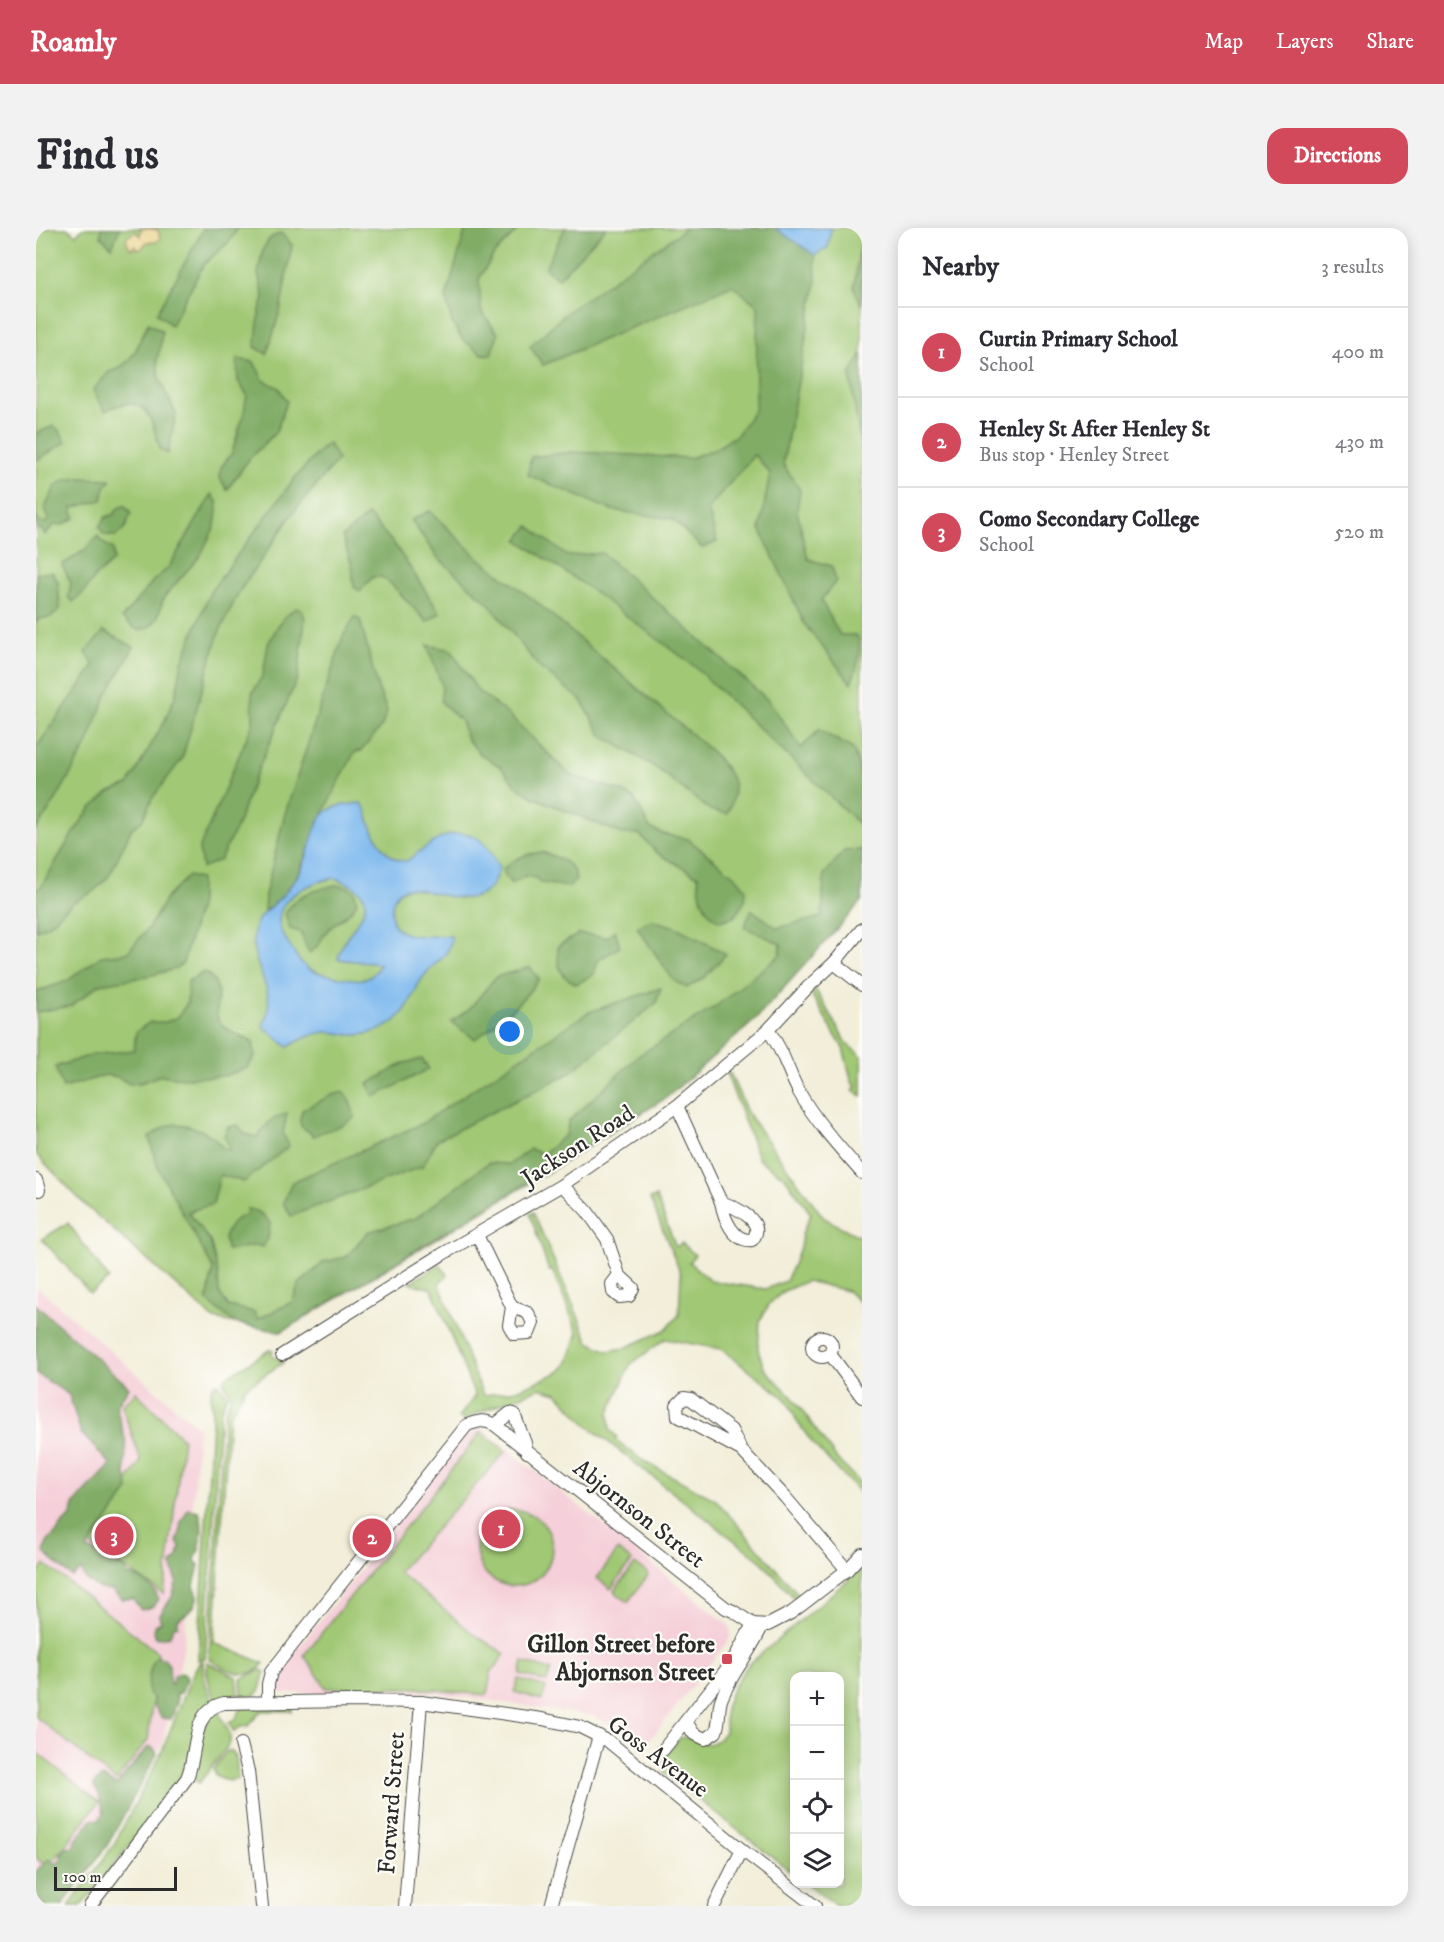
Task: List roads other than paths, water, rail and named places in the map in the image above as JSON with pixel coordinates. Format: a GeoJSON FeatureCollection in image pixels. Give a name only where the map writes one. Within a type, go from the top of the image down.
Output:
{"type":"FeatureCollection","features":[{"type":"Feature","properties":{"kind":"street","name":"Jackson Road"},"geometry":{"type":"LineString","coordinates":[[282,1355],[477,1234],[562,1185],[677,1106],[768,1030],[834,963],[862,929]]}},
{"type":"Feature","properties":{"kind":"street"},"geometry":{"type":"LineString","coordinates":[[834,963],[862,985]]}},
{"type":"Feature","properties":{"kind":"street"},"geometry":{"type":"LineString","coordinates":[[768,1030],[781,1049],[799,1092],[824,1128],[860,1169]]}},
{"type":"Feature","properties":{"kind":"street"},"geometry":{"type":"LineString","coordinates":[[677,1106],[721,1202]]}},
{"type":"Feature","properties":{"kind":"street"},"geometry":{"type":"LineString","coordinates":[[562,1185],[607,1239],[619,1275]]}},
{"type":"Feature","properties":{"kind":"street"},"geometry":{"type":"LineString","coordinates":[[477,1234],[512,1307]]}},
{"type":"Feature","properties":{"kind":"street"},"geometry":{"type":"LineString","coordinates":[[830,1354],[862,1397]]}},
{"type":"Feature","properties":{"kind":"street"},"geometry":{"type":"LineString","coordinates":[[741,1450],[678,1416],[677,1405],[684,1398],[691,1399],[731,1430],[741,1450],[785,1497],[847,1570]]}},
{"type":"Feature","properties":{"kind":"street"},"geometry":{"type":"LineString","coordinates":[[495,1425],[506,1414],[514,1414],[517,1417],[527,1452]]}},
{"type":"Feature","properties":{"kind":"street","name":"Abjornson Street"},"geometry":{"type":"LineString","coordinates":[[268,1702],[271,1672],[467,1425],[483,1420],[495,1425],[726,1608],[730,1615],[756,1629]]}},
{"type":"Feature","properties":{"kind":"street"},"geometry":{"type":"LineString","coordinates":[[663,1750],[756,1629],[791,1613],[847,1570],[862,1554]]}},
{"type":"Feature","properties":{"kind":"street"},"geometry":{"type":"LineString","coordinates":[[686,1721],[693,1733],[705,1739],[716,1732],[720,1722],[720,1702],[756,1629]]}},
{"type":"Feature","properties":{"kind":"street","name":"Goss Avenue"},"geometry":{"type":"LineString","coordinates":[[90,1906],[187,1778],[194,1757],[198,1728],[206,1713],[220,1704],[268,1702],[421,1702],[580,1726],[599,1736],[650,1773],[742,1850],[815,1906]]}},
{"type":"Feature","properties":{"kind":"street","name":"Forward Street"},"geometry":{"type":"LineString","coordinates":[[405,1906],[421,1702]]}},
{"type":"Feature","properties":{"kind":"street"},"geometry":{"type":"LineString","coordinates":[[551,1906],[599,1736]]}},
{"type":"Feature","properties":{"kind":"street"},"geometry":{"type":"LineString","coordinates":[[241,1744],[248,1771],[262,1906]]}},
{"type":"Feature","properties":{"kind":"street"},"geometry":{"type":"LineString","coordinates":[[714,1906],[742,1850]]}},
{"type":"Feature","properties":{"kind":"water"},"geometry":{"type":"Polygon","coordinates":[[[775,228],[831,228],[828,247],[815,255],[775,228]]]}},
{"type":"Feature","properties":{"kind":"water"},"geometry":{"type":"Polygon","coordinates":[[[361,803],[384,850],[394,858],[407,861],[432,843],[451,834],[461,833],[480,840],[491,853],[499,868],[492,885],[478,896],[449,897],[406,888],[395,896],[392,919],[402,932],[420,936],[451,936],[449,949],[424,976],[404,1011],[396,1020],[373,1032],[360,1035],[322,1033],[306,1037],[288,1047],[263,1026],[268,1012],[268,1000],[267,989],[256,958],[255,927],[261,916],[281,897],[300,872],[316,827],[325,812],[335,807],[361,803]],[[335,878],[325,880],[305,887],[288,900],[282,908],[279,917],[281,932],[298,958],[309,969],[328,975],[364,979],[374,974],[379,967],[380,964],[338,959],[342,946],[365,905],[363,895],[354,887],[335,878]]]}},
{"type":"Feature","properties":{"kind":"place","name":"Curtin Primary School"},"geometry":{"type":"Point","coordinates":[501,1529]}},
{"type":"Feature","properties":{"kind":"place","name":"Como Secondary College"},"geometry":{"type":"Point","coordinates":[114,1536]}},
{"type":"Feature","properties":{"kind":"place","name":"Henley St After Henley St"},"geometry":{"type":"Point","coordinates":[372,1538]}},
{"type":"Feature","properties":{"kind":"place","name":"Gillon Street before Abjornson Street"},"geometry":{"type":"Point","coordinates":[727,1659]}}]}
